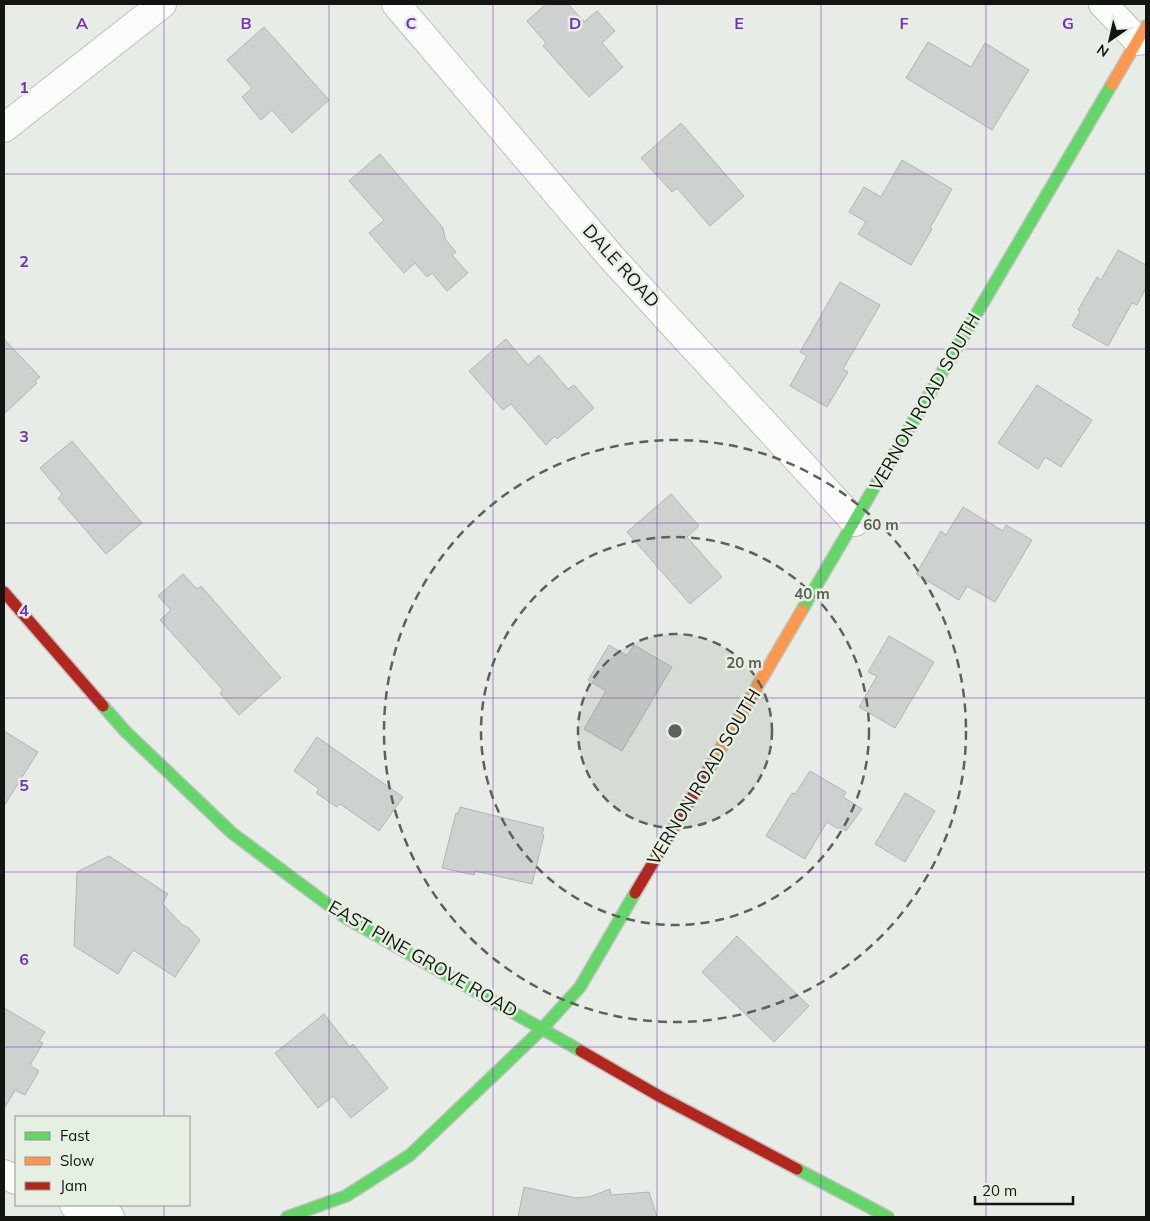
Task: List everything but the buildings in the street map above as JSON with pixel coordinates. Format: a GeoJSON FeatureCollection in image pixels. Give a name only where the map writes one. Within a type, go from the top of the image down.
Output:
{"type":"FeatureCollection","features":[{"type":"Feature","properties":{"kind":"street"},"geometry":{"type":"LineString","coordinates":[[4,128],[162,4]]}},
{"type":"Feature","properties":{"kind":"street","name":"DALE ROAD"},"geometry":{"type":"LineString","coordinates":[[396,4],[612,258],[855,522]]}},
{"type":"Feature","properties":{"kind":"street"},"geometry":{"type":"LineString","coordinates":[[1103,4],[1142,34]]}},
{"type":"Feature","properties":{"kind":"street","name":"VERNON ROAD SOUTH"},"geometry":{"type":"LineString","coordinates":[[287,1217],[346,1196],[410,1155],[542,1029],[580,987],[1142,34]]}},
{"type":"Feature","properties":{"kind":"street","name":"EAST PINE GROVE ROAD"},"geometry":{"type":"LineString","coordinates":[[4,592],[126,732],[232,833],[346,918],[659,1096],[888,1217]]}},
{"type":"Feature","properties":{"kind":"street"},"geometry":{"type":"LineString","coordinates":[[77,1206],[110,1217]]}},
{"type":"Feature","properties":{"kind":"traffic: fast"},"geometry":{"type":"LineString","coordinates":[[802,610],[1112,84]]}},
{"type":"Feature","properties":{"kind":"traffic: fast"},"geometry":{"type":"LineString","coordinates":[[103,706],[126,732],[232,833],[346,918],[581,1051]]}},
{"type":"Feature","properties":{"kind":"traffic: fast"},"geometry":{"type":"LineString","coordinates":[[287,1217],[346,1196],[410,1155],[542,1029],[580,987],[635,893]]}},
{"type":"Feature","properties":{"kind":"traffic: fast"},"geometry":{"type":"LineString","coordinates":[[797,1169],[888,1217]]}},
{"type":"Feature","properties":{"kind":"traffic: slow"},"geometry":{"type":"LineString","coordinates":[[1112,84],[1146,26]]}},
{"type":"Feature","properties":{"kind":"traffic: slow"},"geometry":{"type":"LineString","coordinates":[[708,770],[802,610]]}},
{"type":"Feature","properties":{"kind":"traffic: jam"},"geometry":{"type":"LineString","coordinates":[[4,592],[103,706]]}},
{"type":"Feature","properties":{"kind":"traffic: jam"},"geometry":{"type":"LineString","coordinates":[[635,893],[708,770]]}},
{"type":"Feature","properties":{"kind":"traffic: jam"},"geometry":{"type":"LineString","coordinates":[[581,1051],[659,1096],[797,1169]]}}]}
